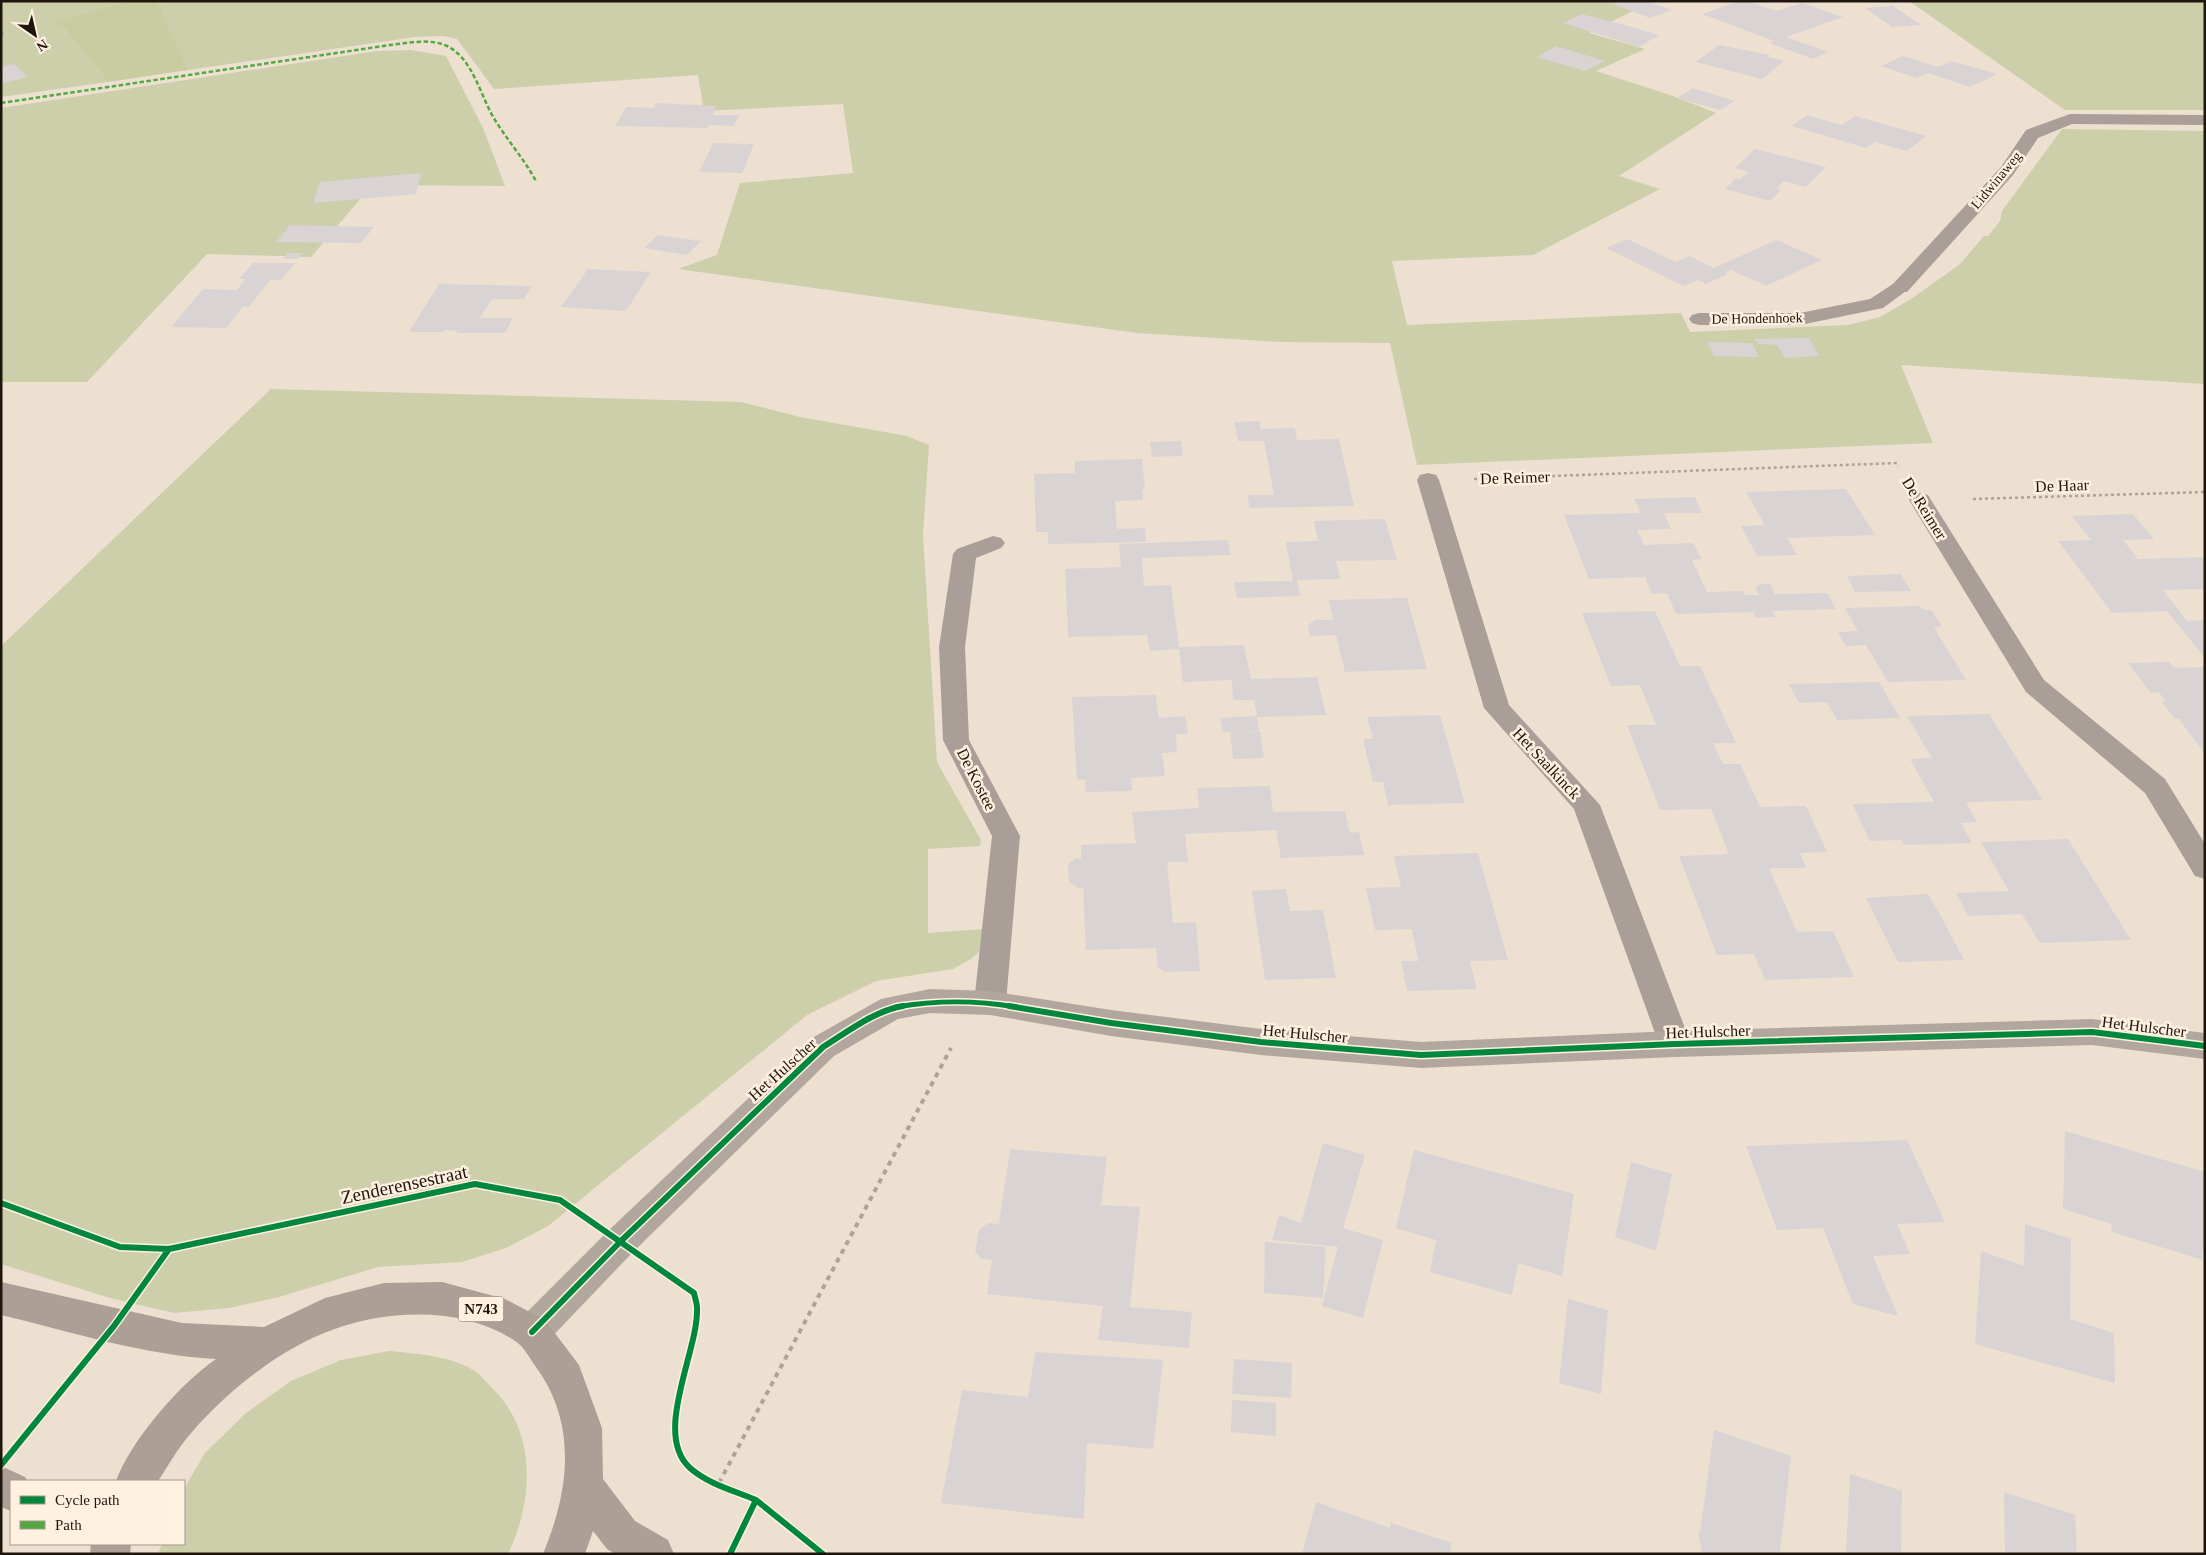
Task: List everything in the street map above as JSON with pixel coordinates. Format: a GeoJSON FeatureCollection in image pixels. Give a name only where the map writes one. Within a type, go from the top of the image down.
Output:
{"type":"FeatureCollection","features":[{"type":"Feature","properties":{"kind":"main road","name":"N743"},"geometry":{"type":"LineString","coordinates":[[1,1298],[114,1326],[182,1340],[267,1344]]}},
{"type":"Feature","properties":{"kind":"main road","name":"N743"},"geometry":{"type":"LineString","coordinates":[[137,1480],[169,1430],[214,1382],[267,1344],[325,1315],[384,1300],[442,1299],[492,1312],[532,1332],[566,1378],[583,1428],[584,1486],[570,1539],[564,1554]]}},
{"type":"Feature","properties":{"kind":"main road"},"geometry":{"type":"LineString","coordinates":[[584,1486],[621,1535],[654,1554]]}},
{"type":"Feature","properties":{"kind":"street","name":"Lidwinaweg"},"geometry":{"type":"LineString","coordinates":[[1900,288],[2008,171],[2032,134],[2070,119],[2205,120]]}},
{"type":"Feature","properties":{"kind":"street","name":"De Hondenhoek"},"geometry":{"type":"LineString","coordinates":[[1699,319],[1800,319],[1876,304],[1900,288]]}},
{"type":"Feature","properties":{"kind":"street","name":"Het Saalkinck"},"geometry":{"type":"LineString","coordinates":[[1428,480],[1497,708],[1586,805],[1675,1044]]}},
{"type":"Feature","properties":{"kind":"street","name":"De Reimer"},"geometry":{"type":"LineString","coordinates":[[1920,500],[2035,686],[2155,786],[2205,868]]}},
{"type":"Feature","properties":{"kind":"street","name":"De Kostee"},"geometry":{"type":"LineString","coordinates":[[982,1003],[1006,836],[956,740],[952,647],[965,554],[993,543]]}},
{"type":"Feature","properties":{"kind":"street","name":"Het Hulscher"},"geometry":{"type":"LineString","coordinates":[[532,1332],[628,1234],[823,1047],[857,1026],[892,1008],[930,1001],[982,1003],[1261,1042],[1421,1056],[1675,1044],[2092,1032],[2205,1046]]}},
{"type":"Feature","properties":{"kind":"path"},"geometry":{"type":"LineString","coordinates":[[720,1482],[982,1003]]}},
{"type":"Feature","properties":{"kind":"path"},"geometry":{"type":"LineString","coordinates":[[712,1480],[727,1486]]}},
{"type":"Feature","properties":{"kind":"green space"},"geometry":{"type":"Polygon","coordinates":[[[1,1],[127,1],[53,23],[65,29],[108,82],[1,97],[1,1]]]}},
{"type":"Feature","properties":{"kind":"green space"},"geometry":{"type":"Polygon","coordinates":[[[127,1],[157,1],[188,70],[108,82],[65,29],[52,23],[127,1]]]}},
{"type":"Feature","properties":{"kind":"green space"},"geometry":{"type":"Polygon","coordinates":[[[157,1],[1647,1],[1650,2],[1589,33],[1645,49],[1596,71],[1673,96],[1716,113],[1619,176],[1660,189],[1533,255],[1392,261],[1407,325],[1681,313],[1690,332],[1848,325],[1880,317],[1911,299],[1959,265],[2000,221],[2002,211],[2062,129],[2205,131],[2205,384],[1901,365],[1933,443],[1417,465],[1390,343],[1280,342],[1137,333],[678,269],[717,255],[740,183],[853,173],[843,104],[704,111],[698,75],[494,89],[457,39],[443,36],[415,37],[188,70],[157,1]]]}},
{"type":"Feature","properties":{"kind":"green space"},"geometry":{"type":"Polygon","coordinates":[[[1909,1],[2205,1],[2205,110],[2065,110],[1909,1]]]}},
{"type":"Feature","properties":{"kind":"green space"},"geometry":{"type":"Polygon","coordinates":[[[411,50],[446,56],[483,128],[505,186],[372,185],[311,257],[207,254],[87,382],[1,382],[1,108],[377,51],[411,50]]]}},
{"type":"Feature","properties":{"kind":"green space"},"geometry":{"type":"Polygon","coordinates":[[[271,389],[741,402],[800,417],[907,436],[929,445],[923,535],[937,762],[981,840],[980,846],[928,849],[928,933],[984,929],[984,947],[971,959],[953,969],[876,981],[807,1015],[548,1226],[506,1248],[462,1262],[378,1267],[279,1297],[229,1308],[174,1313],[110,1298],[1,1264],[1,646],[271,389]]]}},
{"type":"Feature","properties":{"kind":"green space"},"geometry":{"type":"Polygon","coordinates":[[[389,1351],[444,1358],[475,1371],[506,1404],[517,1424],[523,1444],[526,1466],[526,1489],[523,1511],[517,1533],[508,1554],[158,1554],[162,1545],[185,1545],[185,1487],[205,1453],[246,1413],[291,1381],[341,1360],[389,1351]]]}},
{"type":"Feature","properties":{"kind":"building"},"geometry":{"type":"Polygon","coordinates":[[[1621,1],[1647,1],[1672,10],[1650,18],[1613,4],[1621,1]]]}},
{"type":"Feature","properties":{"kind":"building"},"geometry":{"type":"Polygon","coordinates":[[[1740,1],[1748,1],[1776,11],[1802,3],[1843,17],[1786,37],[1828,52],[1813,59],[1769,43],[1774,41],[1702,14],[1740,1]]]}},
{"type":"Feature","properties":{"kind":"building"},"geometry":{"type":"Polygon","coordinates":[[[1893,6],[1921,25],[1892,27],[1865,8],[1893,6]]]}},
{"type":"Feature","properties":{"kind":"building"},"geometry":{"type":"Polygon","coordinates":[[[1581,14],[1659,35],[1639,47],[1563,23],[1581,14]]]}},
{"type":"Feature","properties":{"kind":"building"},"geometry":{"type":"Polygon","coordinates":[[[1719,45],[1770,55],[1768,57],[1784,61],[1762,79],[1696,62],[1719,45]]]}},
{"type":"Feature","properties":{"kind":"building"},"geometry":{"type":"Polygon","coordinates":[[[1556,46],[1605,61],[1585,71],[1537,57],[1556,46]]]}},
{"type":"Feature","properties":{"kind":"building"},"geometry":{"type":"Polygon","coordinates":[[[1903,56],[1938,67],[1951,61],[1997,74],[1970,87],[1928,73],[1917,78],[1881,66],[1903,56]]]}},
{"type":"Feature","properties":{"kind":"building"},"geometry":{"type":"Polygon","coordinates":[[[14,64],[28,77],[1,84],[1,67],[14,64]]]}},
{"type":"Feature","properties":{"kind":"building"},"geometry":{"type":"Polygon","coordinates":[[[1693,88],[1735,101],[1720,110],[1677,98],[1693,88]]]}},
{"type":"Feature","properties":{"kind":"building"},"geometry":{"type":"Polygon","coordinates":[[[656,103],[716,106],[713,115],[739,115],[734,126],[708,125],[707,128],[615,126],[626,107],[654,108],[656,103]]]}},
{"type":"Feature","properties":{"kind":"building"},"geometry":{"type":"Polygon","coordinates":[[[1807,115],[1842,125],[1855,116],[1926,136],[1907,151],[1875,142],[1866,148],[1792,126],[1807,115]]]}},
{"type":"Feature","properties":{"kind":"building"},"geometry":{"type":"Polygon","coordinates":[[[713,143],[754,144],[742,173],[699,172],[713,143]]]}},
{"type":"Feature","properties":{"kind":"building"},"geometry":{"type":"Polygon","coordinates":[[[1755,149],[1826,167],[1806,187],[1784,181],[1776,189],[1781,190],[1770,201],[1725,189],[1736,178],[1740,179],[1748,172],[1735,168],[1755,149]]]}},
{"type":"Feature","properties":{"kind":"building"},"geometry":{"type":"Polygon","coordinates":[[[421,173],[416,194],[313,203],[320,182],[421,173]]]}},
{"type":"Feature","properties":{"kind":"building"},"geometry":{"type":"Polygon","coordinates":[[[290,225],[374,227],[361,243],[276,242],[290,225]]]}},
{"type":"Feature","properties":{"kind":"building"},"geometry":{"type":"Polygon","coordinates":[[[658,235],[701,241],[687,255],[644,248],[658,235]]]}},
{"type":"Feature","properties":{"kind":"building"},"geometry":{"type":"Polygon","coordinates":[[[1627,239],[1676,262],[1689,256],[1714,268],[1776,240],[1822,260],[1766,286],[1731,270],[1725,273],[1728,274],[1706,284],[1698,280],[1684,286],[1606,248],[1627,239]]]}},
{"type":"Feature","properties":{"kind":"building"},"geometry":{"type":"Polygon","coordinates":[[[288,253],[302,253],[297,259],[283,259],[288,253]]]}},
{"type":"Feature","properties":{"kind":"building"},"geometry":{"type":"Polygon","coordinates":[[[253,263],[295,263],[281,280],[270,280],[249,307],[243,307],[226,328],[171,327],[203,289],[237,290],[245,279],[239,279],[253,263]]]}},
{"type":"Feature","properties":{"kind":"building"},"geometry":{"type":"Polygon","coordinates":[[[588,269],[651,272],[626,311],[561,307],[588,269]]]}},
{"type":"Feature","properties":{"kind":"building"},"geometry":{"type":"Polygon","coordinates":[[[439,284],[532,286],[524,299],[492,299],[480,318],[513,318],[505,333],[456,333],[458,331],[445,330],[444,332],[409,332],[439,284]]]}},
{"type":"Feature","properties":{"kind":"building"},"geometry":{"type":"Polygon","coordinates":[[[1809,338],[1819,356],[1785,358],[1777,345],[1758,344],[1754,339],[1809,338]]]}},
{"type":"Feature","properties":{"kind":"building"},"geometry":{"type":"Polygon","coordinates":[[[1707,342],[1752,343],[1759,357],[1714,356],[1707,342]]]}},
{"type":"Feature","properties":{"kind":"building"},"geometry":{"type":"Polygon","coordinates":[[[1259,421],[1261,429],[1295,428],[1297,440],[1339,439],[1354,506],[1250,508],[1247,495],[1274,495],[1264,441],[1238,441],[1234,422],[1259,421]]]}},
{"type":"Feature","properties":{"kind":"building"},"geometry":{"type":"Polygon","coordinates":[[[1181,441],[1183,456],[1152,457],[1150,442],[1181,441]]]}},
{"type":"Feature","properties":{"kind":"building"},"geometry":{"type":"Polygon","coordinates":[[[1142,459],[1145,489],[1142,489],[1143,500],[1115,501],[1117,529],[1145,528],[1146,542],[1048,544],[1048,532],[1036,532],[1034,474],[1075,473],[1075,461],[1142,459]]]}},
{"type":"Feature","properties":{"kind":"building"},"geometry":{"type":"Polygon","coordinates":[[[1846,489],[1875,535],[1787,538],[1797,555],[1757,556],[1741,526],[1765,525],[1746,492],[1846,489]]]}},
{"type":"Feature","properties":{"kind":"building"},"geometry":{"type":"Polygon","coordinates":[[[1695,497],[1702,513],[1664,513],[1671,529],[1637,530],[1644,545],[1693,543],[1702,559],[1692,560],[1707,592],[1743,591],[1745,595],[1759,595],[1755,588],[1761,584],[1770,584],[1775,594],[1827,593],[1836,609],[1773,611],[1776,617],[1756,618],[1753,612],[1676,614],[1667,593],[1652,594],[1645,577],[1589,579],[1564,515],[1641,513],[1634,499],[1695,497]]]}},
{"type":"Feature","properties":{"kind":"building"},"geometry":{"type":"Polygon","coordinates":[[[2133,514],[2154,539],[2123,540],[2138,559],[2205,557],[2205,589],[2163,590],[2187,621],[2205,620],[2205,658],[2167,611],[2112,613],[2058,541],[2091,540],[2072,516],[2133,514]]]}},
{"type":"Feature","properties":{"kind":"building"},"geometry":{"type":"Polygon","coordinates":[[[1385,519],[1397,560],[1336,561],[1340,579],[1297,580],[1300,596],[1237,598],[1234,582],[1293,581],[1286,542],[1318,541],[1314,521],[1385,519]]]}},
{"type":"Feature","properties":{"kind":"building"},"geometry":{"type":"Polygon","coordinates":[[[1228,540],[1230,555],[1142,558],[1144,586],[1171,585],[1179,647],[1244,645],[1251,679],[1317,677],[1326,715],[1257,717],[1259,730],[1248,732],[1260,731],[1264,758],[1233,759],[1230,732],[1223,732],[1220,718],[1257,716],[1254,700],[1233,700],[1232,680],[1183,682],[1179,649],[1150,651],[1147,635],[1068,637],[1065,569],[1121,567],[1119,544],[1228,540]]]}},
{"type":"Feature","properties":{"kind":"building"},"geometry":{"type":"Polygon","coordinates":[[[1901,574],[1911,591],[1855,592],[1847,576],[1901,574]]]}},
{"type":"Feature","properties":{"kind":"building"},"geometry":{"type":"Polygon","coordinates":[[[1407,598],[1427,669],[1345,672],[1336,635],[1310,636],[1308,625],[1315,620],[1333,620],[1329,600],[1407,598]]]}},
{"type":"Feature","properties":{"kind":"building"},"geometry":{"type":"Polygon","coordinates":[[[1920,606],[1922,609],[1931,610],[1942,626],[1934,628],[1966,680],[1888,682],[1866,645],[1846,646],[1838,632],[1858,631],[1845,608],[1920,606]]]}},
{"type":"Feature","properties":{"kind":"building"},"geometry":{"type":"Polygon","coordinates":[[[1655,611],[1680,666],[1700,666],[1736,743],[1713,743],[1723,764],[1740,764],[1760,807],[1806,806],[1827,852],[1800,853],[1806,868],[1769,868],[1797,932],[1833,931],[1854,977],[1765,980],[1754,954],[1717,955],[1679,856],[1729,854],[1711,809],[1660,810],[1627,725],[1656,725],[1640,685],[1611,686],[1582,613],[1655,611]]]}},
{"type":"Feature","properties":{"kind":"building"},"geometry":{"type":"Polygon","coordinates":[[[2169,662],[2174,668],[2205,667],[2205,754],[2179,719],[2175,719],[2162,702],[2166,702],[2159,692],[2151,693],[2128,663],[2169,662]]]}},
{"type":"Feature","properties":{"kind":"building"},"geometry":{"type":"Polygon","coordinates":[[[1879,682],[1900,718],[1837,720],[1827,702],[1799,703],[1789,684],[1879,682]]]}},
{"type":"Feature","properties":{"kind":"building"},"geometry":{"type":"Polygon","coordinates":[[[1156,695],[1159,718],[1185,716],[1188,734],[1176,734],[1177,752],[1162,753],[1165,776],[1131,778],[1132,791],[1086,792],[1085,779],[1077,780],[1072,697],[1156,695]]]}},
{"type":"Feature","properties":{"kind":"building"},"geometry":{"type":"Polygon","coordinates":[[[1989,714],[2043,800],[1966,802],[1977,822],[1961,823],[1972,843],[1904,845],[1902,840],[1870,841],[1852,804],[1934,802],[1910,759],[1932,758],[1907,716],[1989,714]]]}},
{"type":"Feature","properties":{"kind":"building"},"geometry":{"type":"Polygon","coordinates":[[[1440,715],[1465,803],[1388,805],[1383,782],[1373,782],[1363,739],[1373,739],[1367,717],[1440,715]]]}},
{"type":"Feature","properties":{"kind":"building"},"geometry":{"type":"Polygon","coordinates":[[[1270,786],[1273,812],[1345,811],[1350,833],[1359,832],[1364,855],[1281,858],[1276,830],[1185,834],[1188,862],[1167,862],[1173,923],[1196,922],[1200,971],[1165,972],[1158,967],[1156,948],[1086,950],[1083,887],[1078,888],[1069,882],[1068,864],[1076,858],[1081,859],[1081,845],[1136,843],[1132,812],[1199,808],[1197,788],[1270,786]]]}},
{"type":"Feature","properties":{"kind":"building"},"geometry":{"type":"Polygon","coordinates":[[[2068,839],[2131,940],[2040,943],[2022,914],[1968,916],[1956,893],[2009,891],[1981,842],[2068,839]]]}},
{"type":"Feature","properties":{"kind":"building"},"geometry":{"type":"Polygon","coordinates":[[[1478,853],[1508,960],[1470,961],[1477,989],[1407,991],[1401,961],[1418,961],[1412,929],[1375,930],[1366,888],[1401,887],[1394,856],[1478,853]]]}},
{"type":"Feature","properties":{"kind":"building"},"geometry":{"type":"Polygon","coordinates":[[[1286,889],[1290,911],[1323,910],[1336,978],[1265,980],[1252,891],[1286,889]]]}},
{"type":"Feature","properties":{"kind":"building"},"geometry":{"type":"Polygon","coordinates":[[[1928,894],[1964,960],[1898,962],[1866,898],[1928,894]]]}},
{"type":"Feature","properties":{"kind":"building"},"geometry":{"type":"Polygon","coordinates":[[[2065,1131],[2205,1172],[2205,1253],[2202,1252],[2203,1260],[2112,1232],[2111,1224],[2063,1209],[2065,1131]]]}},
{"type":"Feature","properties":{"kind":"building"},"geometry":{"type":"Polygon","coordinates":[[[1907,1140],[1945,1222],[1897,1224],[1910,1254],[1873,1256],[1898,1316],[1853,1304],[1823,1228],[1777,1230],[1746,1146],[1907,1140]]]}},
{"type":"Feature","properties":{"kind":"building"},"geometry":{"type":"Polygon","coordinates":[[[1323,1143],[1365,1155],[1343,1228],[1383,1240],[1363,1318],[1322,1306],[1338,1247],[1272,1240],[1279,1215],[1301,1223],[1323,1143]]]}},
{"type":"Feature","properties":{"kind":"building"},"geometry":{"type":"Polygon","coordinates":[[[1010,1149],[1107,1157],[1101,1205],[1140,1207],[1130,1307],[1192,1312],[1189,1348],[1098,1340],[1103,1306],[987,1294],[992,1260],[982,1259],[975,1252],[979,1230],[988,1223],[999,1224],[1010,1149]]]}},
{"type":"Feature","properties":{"kind":"building"},"geometry":{"type":"Polygon","coordinates":[[[1414,1150],[1574,1194],[1562,1276],[1518,1263],[1512,1295],[1430,1272],[1436,1240],[1396,1228],[1414,1150]]]}},
{"type":"Feature","properties":{"kind":"building"},"geometry":{"type":"Polygon","coordinates":[[[1631,1162],[1672,1174],[1656,1251],[1615,1237],[1631,1162]]]}},
{"type":"Feature","properties":{"kind":"building"},"geometry":{"type":"Polygon","coordinates":[[[2025,1224],[2071,1239],[2070,1319],[2114,1333],[2115,1383],[1975,1344],[1981,1251],[2024,1266],[2025,1224]]]}},
{"type":"Feature","properties":{"kind":"building"},"geometry":{"type":"Polygon","coordinates":[[[1265,1242],[1326,1247],[1323,1298],[1264,1293],[1265,1242]]]}},
{"type":"Feature","properties":{"kind":"building"},"geometry":{"type":"Polygon","coordinates":[[[1568,1299],[1608,1310],[1601,1394],[1559,1383],[1568,1299]]]}},
{"type":"Feature","properties":{"kind":"building"},"geometry":{"type":"Polygon","coordinates":[[[1035,1352],[1163,1360],[1153,1449],[1087,1443],[1084,1519],[941,1503],[962,1390],[1028,1397],[1035,1352]]]}},
{"type":"Feature","properties":{"kind":"building"},"geometry":{"type":"Polygon","coordinates":[[[1234,1359],[1292,1363],[1291,1398],[1232,1394],[1234,1359]]]}},
{"type":"Feature","properties":{"kind":"building"},"geometry":{"type":"Polygon","coordinates":[[[1232,1400],[1276,1403],[1276,1436],[1231,1432],[1232,1400]]]}},
{"type":"Feature","properties":{"kind":"building"},"geometry":{"type":"Polygon","coordinates":[[[1714,1430],[1791,1456],[1780,1554],[1702,1554],[1698,1532],[1700,1533],[1714,1430]]]}},
{"type":"Feature","properties":{"kind":"building"},"geometry":{"type":"Polygon","coordinates":[[[1850,1474],[1902,1491],[1901,1554],[1846,1554],[1850,1474]]]}},
{"type":"Feature","properties":{"kind":"building"},"geometry":{"type":"Polygon","coordinates":[[[2004,1492],[2075,1515],[2077,1554],[2005,1554],[2004,1492]]]}},
{"type":"Feature","properties":{"kind":"building"},"geometry":{"type":"Polygon","coordinates":[[[1316,1502],[1390,1528],[1391,1523],[1452,1543],[1450,1554],[1302,1554],[1316,1502]]]}},
{"type":"Feature","properties":{"kind":"marked path"},"geometry":{"type":"LineString","coordinates":[[1,103],[390,45],[414,42],[439,43],[453,49],[464,61],[490,112],[536,181]]}},
{"type":"Feature","properties":{"kind":"cycle path"},"geometry":{"type":"LineString","coordinates":[[532,1332],[621,1241],[823,1047],[857,1026],[892,1008],[930,1001],[990,1003],[1111,1023],[1261,1042],[1421,1055],[1675,1044],[2092,1032],[2205,1046]]}},
{"type":"Feature","properties":{"kind":"cycle path","name":"Zenderensestraat"},"geometry":{"type":"LineString","coordinates":[[1,1203],[120,1247],[169,1249],[475,1184],[560,1200],[694,1293],[697,1305],[695,1330],[676,1411],[676,1431],[679,1449],[687,1465],[692,1470],[709,1480],[756,1500],[730,1554]]}},
{"type":"Feature","properties":{"kind":"cycle path"},"geometry":{"type":"LineString","coordinates":[[1,1465],[114,1326],[169,1249]]}},
{"type":"Feature","properties":{"kind":"cycle path"},"geometry":{"type":"LineString","coordinates":[[756,1500],[823,1554]]}}]}
